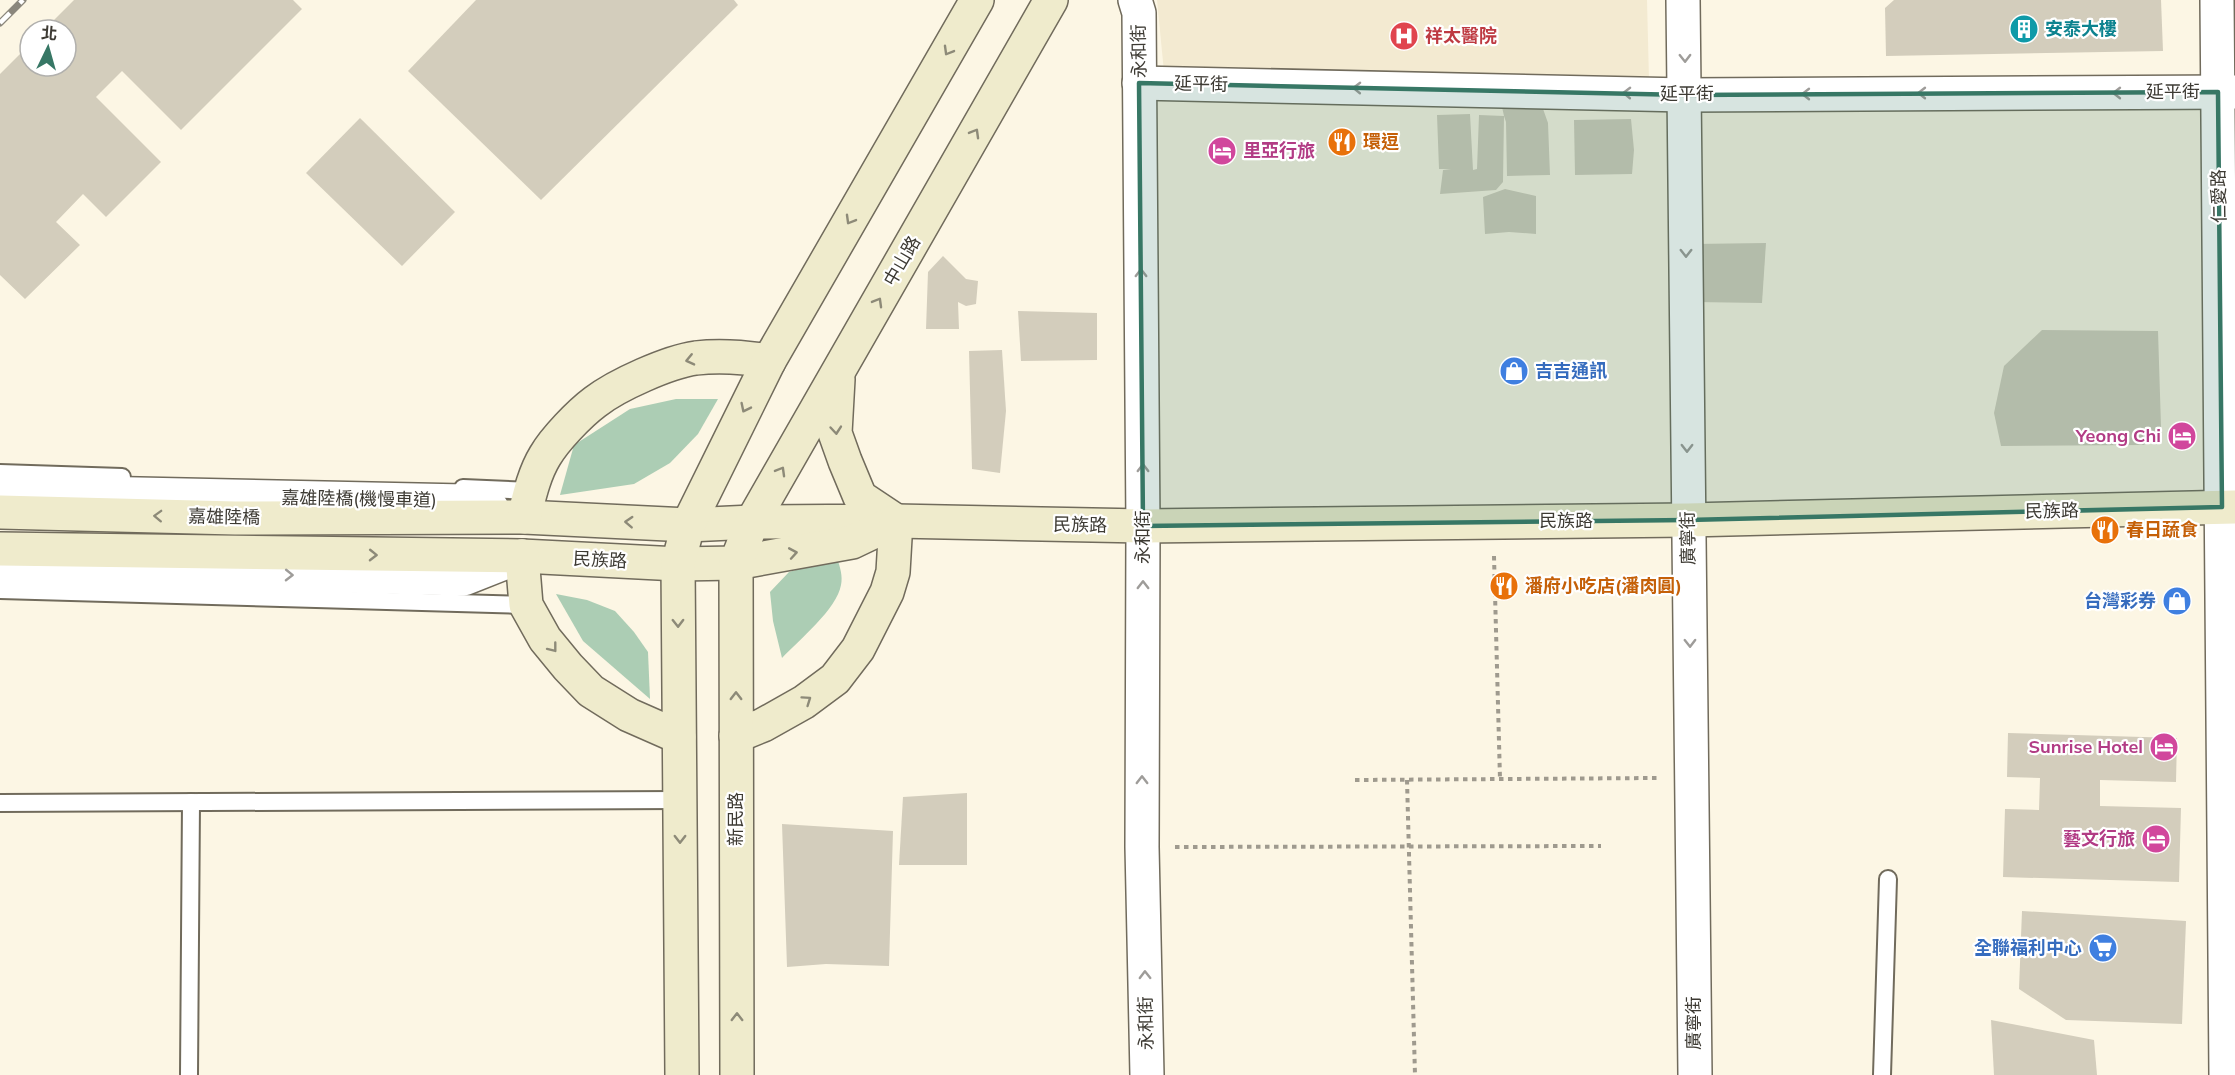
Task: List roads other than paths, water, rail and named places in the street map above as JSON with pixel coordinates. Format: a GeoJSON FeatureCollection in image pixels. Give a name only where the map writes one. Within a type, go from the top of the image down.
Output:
{"type":"FeatureCollection","features":[{"type":"Feature","properties":{"kind":"main road"},"geometry":{"type":"LineString","coordinates":[[682,1075],[678,564],[687,525],[769,361],[977,0]]}},
{"type":"Feature","properties":{"kind":"main road","name":"中山路"},"geometry":{"type":"LineString","coordinates":[[736,563],[752,522],[1051,0]]}},
{"type":"Feature","properties":{"kind":"main road"},"geometry":{"type":"LineString","coordinates":[[527,504],[544,456],[593,403],[612,391],[654,371],[693,358],[735,355],[769,361]]}},
{"type":"Feature","properties":{"kind":"main road"},"geometry":{"type":"LineString","coordinates":[[736,736],[763,725],[804,702],[835,679],[858,649],[887,592],[892,572],[897,521],[860,497],[845,461],[835,433],[838,372]]}},
{"type":"Feature","properties":{"kind":"main road","name":"民族路"},"geometry":{"type":"LineString","coordinates":[[527,504],[687,525],[897,521],[1143,526],[1688,520],[2229,507]]}},
{"type":"Feature","properties":{"kind":"main road","name":"嘉雄陸橋"},"geometry":{"type":"LineString","coordinates":[[0,512],[236,518],[456,510],[527,504]]}},
{"type":"Feature","properties":{"kind":"main road","name":"民族路"},"geometry":{"type":"LineString","coordinates":[[441,556],[522,556],[678,564],[736,563],[852,542],[897,521]]}},
{"type":"Feature","properties":{"kind":"main road","name":"嘉雄陸橋"},"geometry":{"type":"LineString","coordinates":[[0,549],[441,556]]}},
{"type":"Feature","properties":{"kind":"main road"},"geometry":{"type":"LineString","coordinates":[[522,556],[526,605],[545,639],[568,667],[591,691],[629,715],[679,736]]}},
{"type":"Feature","properties":{"kind":"main road","name":"新民路"},"geometry":{"type":"LineString","coordinates":[[736,563],[737,1075]]}},
{"type":"Feature","properties":{"kind":"street","name":"廣寧街"},"geometry":{"type":"LineString","coordinates":[[1683,0],[1695,1075]]}},
{"type":"Feature","properties":{"kind":"street","name":"仁愛路"},"geometry":{"type":"LineString","coordinates":[[2217,0],[2226,92],[2229,507],[2226,1075]]}},
{"type":"Feature","properties":{"kind":"street","name":"永和街"},"geometry":{"type":"LineString","coordinates":[[1137,7],[1143,526],[1142,847],[1147,1075]]}},
{"type":"Feature","properties":{"kind":"street","name":"延平街"},"geometry":{"type":"LineString","coordinates":[[1139,83],[1685,95],[2226,92]]}},
{"type":"Feature","properties":{"kind":"street","name":"嘉雄陸橋(機慢車道)"},"geometry":{"type":"LineString","coordinates":[[0,491],[456,510]]}},
{"type":"Feature","properties":{"kind":"street"},"geometry":{"type":"LineString","coordinates":[[0,568],[464,579],[522,556]]}},
{"type":"Feature","properties":{"kind":"lane"},"geometry":{"type":"LineString","coordinates":[[0,473],[527,504]]}},
{"type":"Feature","properties":{"kind":"lane"},"geometry":{"type":"LineString","coordinates":[[0,590],[526,605]]}},
{"type":"Feature","properties":{"kind":"lane"},"geometry":{"type":"LineString","coordinates":[[0,803],[680,800]]}},
{"type":"Feature","properties":{"kind":"lane"},"geometry":{"type":"LineString","coordinates":[[189,1075],[191,802]]}},
{"type":"Feature","properties":{"kind":"lane"},"geometry":{"type":"LineString","coordinates":[[1882,1075],[1888,879]]}},
{"type":"Feature","properties":{"kind":"railway"},"geometry":{"type":"LineString","coordinates":[[0,23],[23,0]]}},
{"type":"Feature","properties":{"kind":"place","name":"安泰大樓"},"geometry":{"type":"Point","coordinates":[2024,29]}},
{"type":"Feature","properties":{"kind":"place","name":"祥太醫院"},"geometry":{"type":"Point","coordinates":[1404,36]}},
{"type":"Feature","properties":{"kind":"place","name":"環逗"},"geometry":{"type":"Point","coordinates":[1342,142]}},
{"type":"Feature","properties":{"kind":"place","name":"里亞行旅"},"geometry":{"type":"Point","coordinates":[1222,151]}},
{"type":"Feature","properties":{"kind":"place","name":"吉吉通訊"},"geometry":{"type":"Point","coordinates":[1514,371]}},
{"type":"Feature","properties":{"kind":"place","name":"Yeong Chi"},"geometry":{"type":"Point","coordinates":[2182,436]}},
{"type":"Feature","properties":{"kind":"place","name":"春日蔬食"},"geometry":{"type":"Point","coordinates":[2105,530]}},
{"type":"Feature","properties":{"kind":"place","name":"潘府小吃店(潘肉圓)"},"geometry":{"type":"Point","coordinates":[1504,586]}},
{"type":"Feature","properties":{"kind":"place","name":"台灣彩券"},"geometry":{"type":"Point","coordinates":[2177,601]}},
{"type":"Feature","properties":{"kind":"place","name":"Sunrise Hotel"},"geometry":{"type":"Point","coordinates":[2164,747]}},
{"type":"Feature","properties":{"kind":"place","name":"藝文行旅"},"geometry":{"type":"Point","coordinates":[2156,839]}},
{"type":"Feature","properties":{"kind":"place","name":"全聯福利中心"},"geometry":{"type":"Point","coordinates":[2103,948]}}]}
